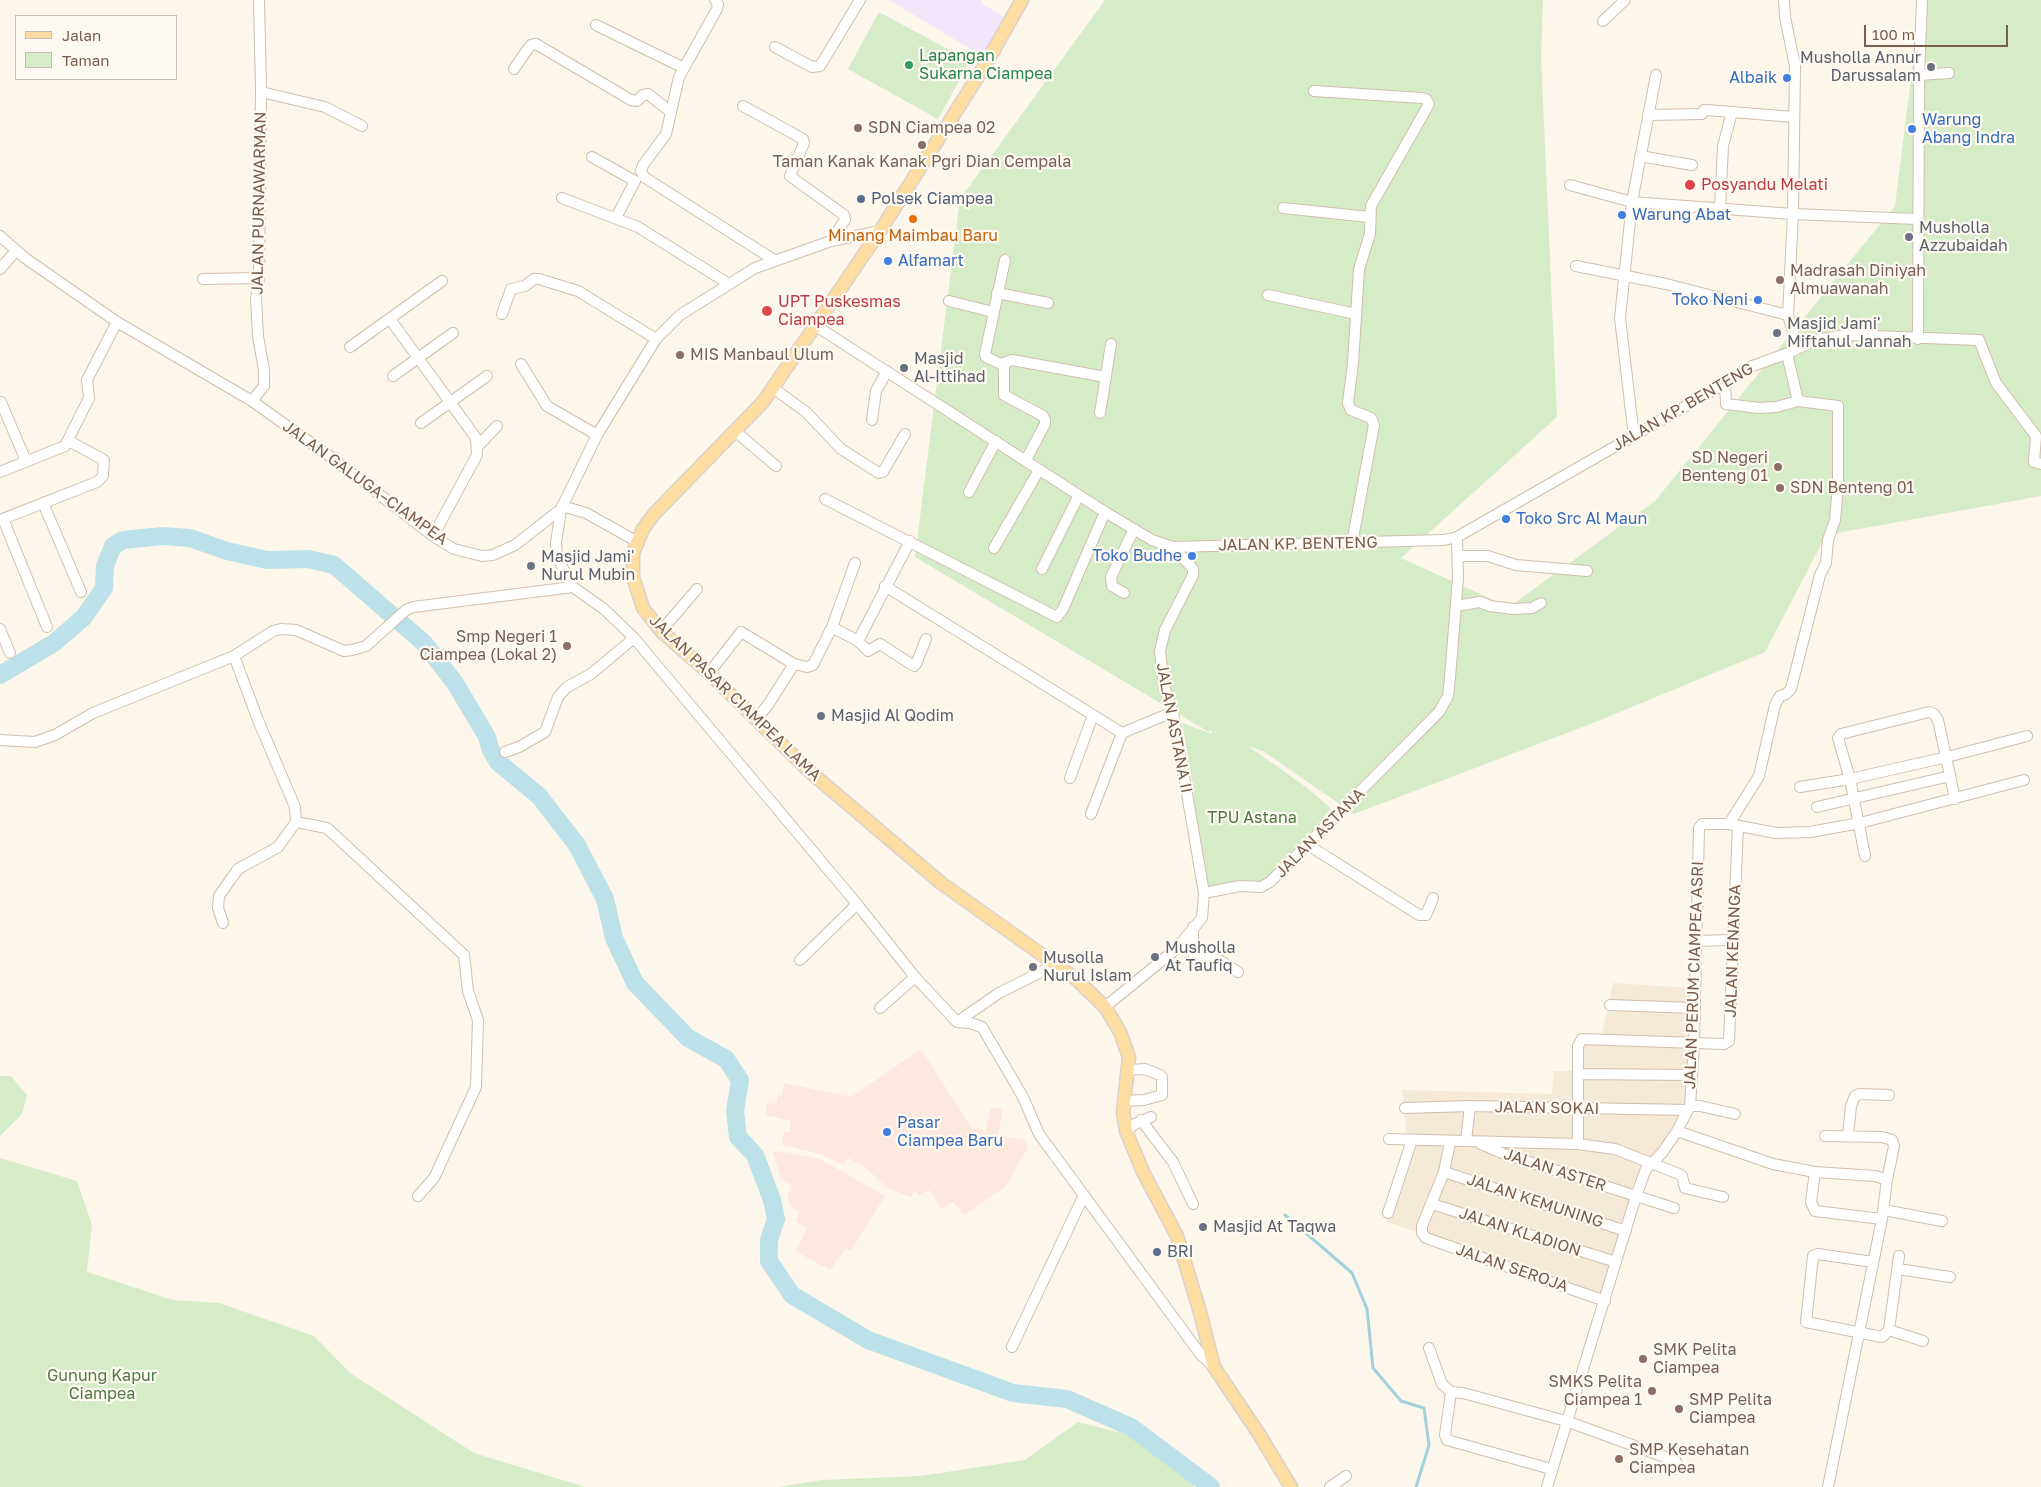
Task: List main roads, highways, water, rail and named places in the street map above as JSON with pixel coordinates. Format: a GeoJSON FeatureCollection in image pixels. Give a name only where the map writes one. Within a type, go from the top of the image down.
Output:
{"type":"FeatureCollection","features":[{"type":"Feature","properties":{"kind":"main road","name":"JALAN PASAR CIAMPEA LAMA"},"geometry":{"type":"LineString","coordinates":[[1022,0],[984,67],[880,231],[773,388],[735,431],[655,513],[636,541],[631,565],[633,578],[643,608],[661,631],[709,673],[809,771],[941,883],[1057,964],[1091,991],[1105,1007],[1129,1057],[1123,1112],[1126,1131],[1143,1172],[1177,1236],[1214,1367],[1290,1487]]}},
{"type":"Feature","properties":{"kind":"waterway"},"geometry":{"type":"LineString","coordinates":[[0,675],[54,643],[84,617],[104,588],[105,566],[113,546],[123,540],[163,536],[190,538],[227,551],[267,560],[308,559],[334,565],[424,643],[455,683],[487,737],[490,748],[498,762],[539,796],[577,845],[605,899],[614,938],[635,983],[688,1038],[726,1059],[740,1080],[735,1111],[738,1137],[755,1155],[772,1200],[776,1219],[769,1240],[769,1261],[792,1295],[868,1340],[1013,1393],[1067,1399],[1131,1427],[1211,1487]]}},
{"type":"Feature","properties":{"kind":"waterway"},"geometry":{"type":"LineString","coordinates":[[1285,1215],[1352,1273],[1367,1309],[1373,1368],[1401,1401],[1424,1408],[1429,1445],[1416,1487]]}},
{"type":"Feature","properties":{"kind":"place","name":"Lapangan Sukarna Ciampea"},"geometry":{"type":"Point","coordinates":[909,65]}},
{"type":"Feature","properties":{"kind":"place","name":"Musholla Annur Darussalam"},"geometry":{"type":"Point","coordinates":[1931,67]}},
{"type":"Feature","properties":{"kind":"place","name":"Albaik"},"geometry":{"type":"Point","coordinates":[1787,78]}},
{"type":"Feature","properties":{"kind":"place","name":"SDN Ciampea 02"},"geometry":{"type":"Point","coordinates":[858,128]}},
{"type":"Feature","properties":{"kind":"place","name":"Warung Abang Indra"},"geometry":{"type":"Point","coordinates":[1912,129]}},
{"type":"Feature","properties":{"kind":"place","name":"Taman Kanak Kanak Pgri Dian Cempala"},"geometry":{"type":"Point","coordinates":[922,145]}},
{"type":"Feature","properties":{"kind":"place","name":"Posyandu Melati"},"geometry":{"type":"Point","coordinates":[1690,185]}},
{"type":"Feature","properties":{"kind":"place","name":"Polsek Ciampea"},"geometry":{"type":"Point","coordinates":[861,199]}},
{"type":"Feature","properties":{"kind":"place","name":"Warung Abat"},"geometry":{"type":"Point","coordinates":[1622,215]}},
{"type":"Feature","properties":{"kind":"place","name":"Minang Maimbau Baru"},"geometry":{"type":"Point","coordinates":[913,219]}},
{"type":"Feature","properties":{"kind":"place","name":"Musholla Azzubaidah"},"geometry":{"type":"Point","coordinates":[1909,237]}},
{"type":"Feature","properties":{"kind":"place","name":"Alfamart"},"geometry":{"type":"Point","coordinates":[888,261]}},
{"type":"Feature","properties":{"kind":"place","name":"Madrasah Diniyah Almuawanah"},"geometry":{"type":"Point","coordinates":[1780,280]}},
{"type":"Feature","properties":{"kind":"place","name":"Toko Neni"},"geometry":{"type":"Point","coordinates":[1758,300]}},
{"type":"Feature","properties":{"kind":"place","name":"UPT Puskesmas Ciampea"},"geometry":{"type":"Point","coordinates":[767,311]}},
{"type":"Feature","properties":{"kind":"place","name":"Masjid Jami' Miftahul Jannah"},"geometry":{"type":"Point","coordinates":[1777,333]}},
{"type":"Feature","properties":{"kind":"place","name":"MIS Manbaul Ulum"},"geometry":{"type":"Point","coordinates":[680,355]}},
{"type":"Feature","properties":{"kind":"place","name":"Masjid Al-Ittihad"},"geometry":{"type":"Point","coordinates":[904,368]}},
{"type":"Feature","properties":{"kind":"place","name":"SD Negeri Benteng 01"},"geometry":{"type":"Point","coordinates":[1778,467]}},
{"type":"Feature","properties":{"kind":"place","name":"SDN Benteng 01"},"geometry":{"type":"Point","coordinates":[1780,488]}},
{"type":"Feature","properties":{"kind":"place","name":"Toko Src Al Maun"},"geometry":{"type":"Point","coordinates":[1506,519]}},
{"type":"Feature","properties":{"kind":"place","name":"Toko Budhe"},"geometry":{"type":"Point","coordinates":[1192,556]}},
{"type":"Feature","properties":{"kind":"place","name":"Masjid Jami' Nurul Mubin"},"geometry":{"type":"Point","coordinates":[531,566]}},
{"type":"Feature","properties":{"kind":"place","name":"Smp Negeri 1 Ciampea (Lokal 2)"},"geometry":{"type":"Point","coordinates":[567,646]}},
{"type":"Feature","properties":{"kind":"place","name":"Masjid Al Qodim"},"geometry":{"type":"Point","coordinates":[821,716]}},
{"type":"Feature","properties":{"kind":"place","name":"Musholla At Taufiq"},"geometry":{"type":"Point","coordinates":[1155,957]}},
{"type":"Feature","properties":{"kind":"place","name":"Musolla Nurul Islam"},"geometry":{"type":"Point","coordinates":[1033,967]}},
{"type":"Feature","properties":{"kind":"place","name":"Pasar Ciampea Baru"},"geometry":{"type":"Point","coordinates":[887,1132]}},
{"type":"Feature","properties":{"kind":"place","name":"Masjid At Taqwa"},"geometry":{"type":"Point","coordinates":[1203,1227]}},
{"type":"Feature","properties":{"kind":"place","name":"BRI"},"geometry":{"type":"Point","coordinates":[1157,1252]}},
{"type":"Feature","properties":{"kind":"place","name":"SMK Pelita Ciampea"},"geometry":{"type":"Point","coordinates":[1643,1359]}},
{"type":"Feature","properties":{"kind":"place","name":"SMKS Pelita Ciampea 1"},"geometry":{"type":"Point","coordinates":[1652,1391]}},
{"type":"Feature","properties":{"kind":"place","name":"SMP Pelita Ciampea"},"geometry":{"type":"Point","coordinates":[1679,1409]}},
{"type":"Feature","properties":{"kind":"place","name":"SMP Kesehatan Ciampea"},"geometry":{"type":"Point","coordinates":[1619,1459]}},
{"type":"Feature","properties":{"kind":"park label","name":"TPU Astana"},"geometry":{"type":"Point","coordinates":[1252,818]}},
{"type":"Feature","properties":{"kind":"park label","name":"Gunung Kapur Ciampea"},"geometry":{"type":"Point","coordinates":[102,1385]}}]}
